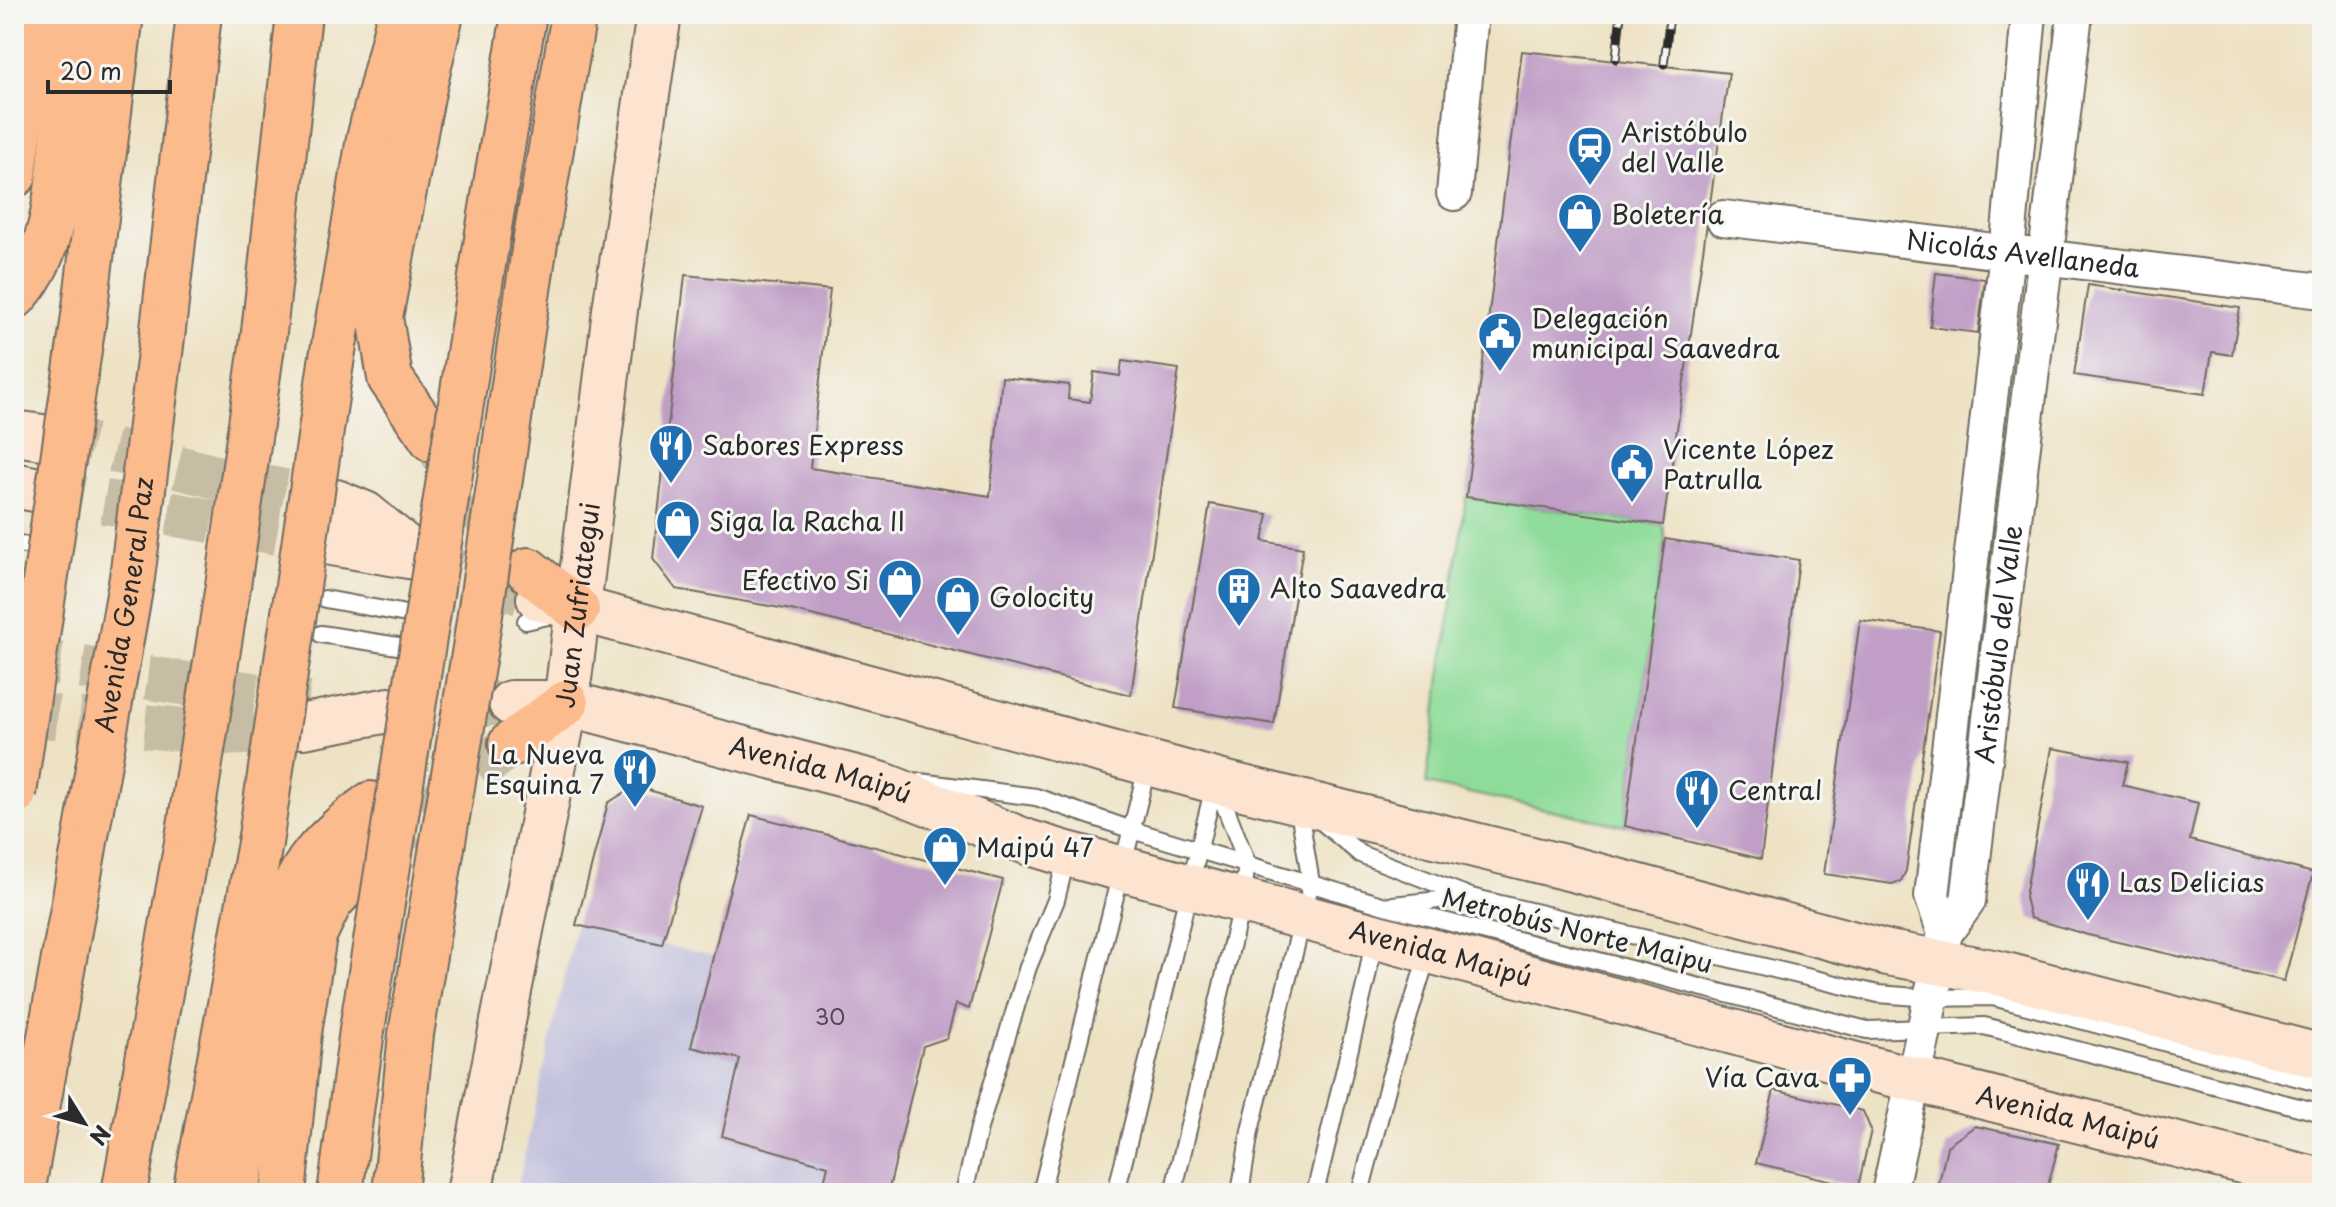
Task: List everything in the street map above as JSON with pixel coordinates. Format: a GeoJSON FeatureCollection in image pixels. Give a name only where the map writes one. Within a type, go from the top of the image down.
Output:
{"type":"FeatureCollection","features":[{"type":"Feature","properties":{"kind":"highway"},"geometry":{"type":"LineString","coordinates":[[14,175],[33,14]]}},
{"type":"Feature","properties":{"kind":"highway"},"geometry":{"type":"LineString","coordinates":[[14,297],[36,265],[52,221],[61,168],[77,14]]}},
{"type":"Feature","properties":{"kind":"highway"},"geometry":{"type":"LineString","coordinates":[[14,793],[83,323],[121,14]]}},
{"type":"Feature","properties":{"kind":"highway","name":"Avenida General Paz"},"geometry":{"type":"LineString","coordinates":[[22,1193],[132,578],[199,14]]}},
{"type":"Feature","properties":{"kind":"highway"},"geometry":{"type":"LineString","coordinates":[[124,1193],[190,826],[228,586],[264,332],[299,14]]}},
{"type":"Feature","properties":{"kind":"highway"},"geometry":{"type":"LineString","coordinates":[[195,1193],[260,843],[331,363],[369,139],[400,14]]}},
{"type":"Feature","properties":{"kind":"highway"},"geometry":{"type":"LineString","coordinates":[[433,440],[390,378],[380,317],[422,96],[441,14]]}},
{"type":"Feature","properties":{"kind":"highway"},"geometry":{"type":"LineString","coordinates":[[340,1193],[362,1030],[524,14]]}},
{"type":"Feature","properties":{"kind":"highway"},"geometry":{"type":"LineString","coordinates":[[395,1193],[411,1034],[574,14]]}},
{"type":"Feature","properties":{"kind":"highway"},"geometry":{"type":"LineString","coordinates":[[526,595],[577,609]]}},
{"type":"Feature","properties":{"kind":"highway"},"geometry":{"type":"LineString","coordinates":[[515,715],[566,703]]}},
{"type":"Feature","properties":{"kind":"highway"},"geometry":{"type":"LineString","coordinates":[[237,1193],[279,925],[286,903],[299,875],[320,846],[371,804]]}},
{"type":"Feature","properties":{"kind":"highway"},"geometry":{"type":"LineString","coordinates":[[283,1193],[299,1033],[314,935],[330,902],[374,854]]}},
{"type":"Feature","properties":{"kind":"main road","name":"Juan Zufriategui"},"geometry":{"type":"LineString","coordinates":[[480,1191],[566,703],[612,326],[659,14]]}},
{"type":"Feature","properties":{"kind":"main road"},"geometry":{"type":"LineString","coordinates":[[334,523],[365,514],[417,557]]}},
{"type":"Feature","properties":{"kind":"main road"},"geometry":{"type":"LineString","coordinates":[[577,609],[1215,781],[1576,870],[1888,953],[1934,981],[1998,973],[2322,1057]]}},
{"type":"Feature","properties":{"kind":"main road","name":"Avenida Maipú"},"geometry":{"type":"LineString","coordinates":[[566,703],[883,785],[1027,842],[1067,854],[1127,849],[1432,935],[1913,1079],[2322,1181]]}},
{"type":"Feature","properties":{"kind":"main road"},"geometry":{"type":"LineString","coordinates":[[306,715],[389,710]]}},
{"type":"Feature","properties":{"kind":"street"},"geometry":{"type":"LineString","coordinates":[[1454,193],[1471,14]]}},
{"type":"Feature","properties":{"kind":"street","name":"Aristóbulo del Valle"},"geometry":{"type":"LineString","coordinates":[[1934,981],[1932,896],[2007,253],[2029,14]]}},
{"type":"Feature","properties":{"kind":"street","name":"Aristóbulo del Valle"},"geometry":{"type":"LineString","coordinates":[[1889,1193],[1934,981],[1968,901],[2075,14]]}},
{"type":"Feature","properties":{"kind":"street","name":"Nicolás Avellaneda"},"geometry":{"type":"LineString","coordinates":[[1723,218],[2322,291]]}},
{"type":"Feature","properties":{"kind":"lane"},"geometry":{"type":"LineString","coordinates":[[325,599],[401,613]]}},
{"type":"Feature","properties":{"kind":"lane"},"geometry":{"type":"LineString","coordinates":[[321,634],[398,646]]}},
{"type":"Feature","properties":{"kind":"lane"},"geometry":{"type":"LineString","coordinates":[[515,715],[566,703]]}},
{"type":"Feature","properties":{"kind":"lane"},"geometry":{"type":"LineString","coordinates":[[1041,1193],[1148,763]]}},
{"type":"Feature","properties":{"kind":"lane"},"geometry":{"type":"LineString","coordinates":[[825,770],[1036,797],[1127,849]]}},
{"type":"Feature","properties":{"kind":"lane"},"geometry":{"type":"LineString","coordinates":[[1116,1193],[1215,781]]}},
{"type":"Feature","properties":{"kind":"lane"},"geometry":{"type":"LineString","coordinates":[[1173,1193],[1244,882],[1215,781]]}},
{"type":"Feature","properties":{"kind":"lane","name":"Metrobús Norte Maipu"},"geometry":{"type":"LineString","coordinates":[[1298,802],[1360,854],[1471,897],[1878,994],[1934,981],[2322,1084]]}},
{"type":"Feature","properties":{"kind":"lane"},"geometry":{"type":"LineString","coordinates":[[1240,1193],[1250,1131],[1307,900],[1298,802]]}},
{"type":"Feature","properties":{"kind":"lane"},"geometry":{"type":"LineString","coordinates":[[964,1193],[979,1128],[1028,967],[1056,900],[1067,854]]}},
{"type":"Feature","properties":{"kind":"lane"},"geometry":{"type":"LineString","coordinates":[[1315,1193],[1380,922],[1471,897]]}},
{"type":"Feature","properties":{"kind":"lane","name":"Metrobús Norte Maipu"},"geometry":{"type":"LineString","coordinates":[[1432,935],[1867,1030],[1934,981]]}},
{"type":"Feature","properties":{"kind":"lane"},"geometry":{"type":"LineString","coordinates":[[1360,1193],[1432,935]]}},
{"type":"Feature","properties":{"kind":"lane","name":"Metrobús Norte Maipu"},"geometry":{"type":"LineString","coordinates":[[1934,981],[1984,1026],[2322,1113]]}},
{"type":"Feature","properties":{"kind":"shaded area"},"geometry":{"type":"Polygon","coordinates":[[[728,896],[818,918],[836,1133],[823,1186],[850,1193],[516,1193],[576,925],[713,956],[728,896]]]}},
{"type":"Feature","properties":{"kind":"green space"},"geometry":{"type":"Polygon","coordinates":[[[1466,497],[1663,525],[1665,539],[1625,826],[1426,784],[1466,497]]]}},
{"type":"Feature","properties":{"kind":"building","name":"Aristóbulo del Valle"},"geometry":{"type":"Polygon","coordinates":[[[1522,51],[1729,73],[1663,525],[1466,497],[1522,51]]]}},
{"type":"Feature","properties":{"kind":"building"},"geometry":{"type":"Polygon","coordinates":[[[1936,273],[1985,279],[1978,333],[1930,327],[1936,273]]]}},
{"type":"Feature","properties":{"kind":"building"},"geometry":{"type":"Polygon","coordinates":[[[685,275],[830,290],[810,468],[990,496],[1002,377],[1069,385],[1068,399],[1090,402],[1094,372],[1120,376],[1122,361],[1179,369],[1131,695],[791,610],[676,589],[653,559],[685,275]]]}},
{"type":"Feature","properties":{"kind":"building"},"geometry":{"type":"Polygon","coordinates":[[[2088,285],[2240,308],[2232,355],[2212,352],[2205,394],[2074,375],[2088,285]]]}},
{"type":"Feature","properties":{"kind":"building","name":"Alto Saavedra"},"geometry":{"type":"Polygon","coordinates":[[[1210,504],[1268,514],[1263,541],[1303,548],[1274,724],[1175,708],[1210,504]]]}},
{"type":"Feature","properties":{"kind":"building"},"geometry":{"type":"Polygon","coordinates":[[[1665,539],[1799,560],[1761,859],[1625,826],[1665,539]]]}},
{"type":"Feature","properties":{"kind":"building"},"geometry":{"type":"Polygon","coordinates":[[[1860,620],[1940,631],[1906,871],[1901,881],[1892,884],[1824,874],[1860,620]]]}},
{"type":"Feature","properties":{"kind":"building"},"geometry":{"type":"Polygon","coordinates":[[[2052,748],[2128,762],[2122,785],[2198,803],[2190,840],[2313,873],[2284,981],[2088,935],[2030,918],[2025,897],[2052,748]]]}},
{"type":"Feature","properties":{"kind":"building"},"geometry":{"type":"Polygon","coordinates":[[[635,786],[702,806],[662,944],[576,925],[608,803],[635,786]]]}},
{"type":"Feature","properties":{"kind":"building"},"geometry":{"type":"Polygon","coordinates":[[[751,815],[1003,880],[969,1009],[956,1004],[947,1038],[923,1046],[888,1193],[850,1193],[823,1186],[828,1166],[722,1136],[740,1059],[691,1047],[751,815]]]}},
{"type":"Feature","properties":{"kind":"building"},"geometry":{"type":"Polygon","coordinates":[[[1774,1090],[1863,1111],[1871,1130],[1858,1187],[1756,1163],[1774,1090]]]}},
{"type":"Feature","properties":{"kind":"building"},"geometry":{"type":"Polygon","coordinates":[[[1975,1126],[2059,1144],[2046,1193],[1937,1193],[1947,1146],[1975,1126]]]}},
{"type":"Feature","properties":{"kind":"tunnel"},"geometry":{"type":"LineString","coordinates":[[49,438],[84,443],[216,477],[336,502]]}},
{"type":"Feature","properties":{"kind":"tunnel"},"geometry":{"type":"LineString","coordinates":[[435,443],[509,552]]}},
{"type":"Feature","properties":{"kind":"tunnel"},"geometry":{"type":"LineString","coordinates":[[39,490],[332,543]]}},
{"type":"Feature","properties":{"kind":"tunnel"},"geometry":{"type":"LineString","coordinates":[[417,557],[525,595]]}},
{"type":"Feature","properties":{"kind":"tunnel"},"geometry":{"type":"LineString","coordinates":[[17,657],[308,703]]}},
{"type":"Feature","properties":{"kind":"tunnel"},"geometry":{"type":"LineString","coordinates":[[389,710],[511,703]]}},
{"type":"Feature","properties":{"kind":"tunnel"},"geometry":{"type":"LineString","coordinates":[[14,711],[222,734],[287,731],[304,726]]}},
{"type":"Feature","properties":{"kind":"tunnel"},"geometry":{"type":"LineString","coordinates":[[374,854],[511,744]]}},
{"type":"Feature","properties":{"kind":"railway"},"geometry":{"type":"LineString","coordinates":[[1616,59],[1621,14]]}},
{"type":"Feature","properties":{"kind":"railway"},"geometry":{"type":"LineString","coordinates":[[1664,64],[1670,14]]}},
{"type":"Feature","properties":{"kind":"place","name":"Aristóbulo del Valle"},"geometry":{"type":"Point","coordinates":[1590,187]}},
{"type":"Feature","properties":{"kind":"place","name":"Boletería"},"geometry":{"type":"Point","coordinates":[1580,254]}},
{"type":"Feature","properties":{"kind":"place","name":"Delegación municipal Saavedra"},"geometry":{"type":"Point","coordinates":[1500,373]}},
{"type":"Feature","properties":{"kind":"place","name":"Sabores Express"},"geometry":{"type":"Point","coordinates":[671,485]}},
{"type":"Feature","properties":{"kind":"place","name":"Vicente López Patrulla"},"geometry":{"type":"Point","coordinates":[1632,504]}},
{"type":"Feature","properties":{"kind":"place","name":"Siga la Racha II"},"geometry":{"type":"Point","coordinates":[678,561]}},
{"type":"Feature","properties":{"kind":"place","name":"Efectivo Si"},"geometry":{"type":"Point","coordinates":[900,620]}},
{"type":"Feature","properties":{"kind":"place","name":"Alto Saavedra"},"geometry":{"type":"Point","coordinates":[1239,628]}},
{"type":"Feature","properties":{"kind":"place","name":"Golocity"},"geometry":{"type":"Point","coordinates":[958,637]}},
{"type":"Feature","properties":{"kind":"place","name":"La Nueva Esquina 7"},"geometry":{"type":"Point","coordinates":[635,809]}},
{"type":"Feature","properties":{"kind":"place","name":"Central"},"geometry":{"type":"Point","coordinates":[1697,830]}},
{"type":"Feature","properties":{"kind":"place","name":"Maipú 47"},"geometry":{"type":"Point","coordinates":[945,887]}},
{"type":"Feature","properties":{"kind":"place","name":"Las Delicias"},"geometry":{"type":"Point","coordinates":[2088,922]}},
{"type":"Feature","properties":{"kind":"place","name":"Vía Cava"},"geometry":{"type":"Point","coordinates":[1850,1117]}}]}
